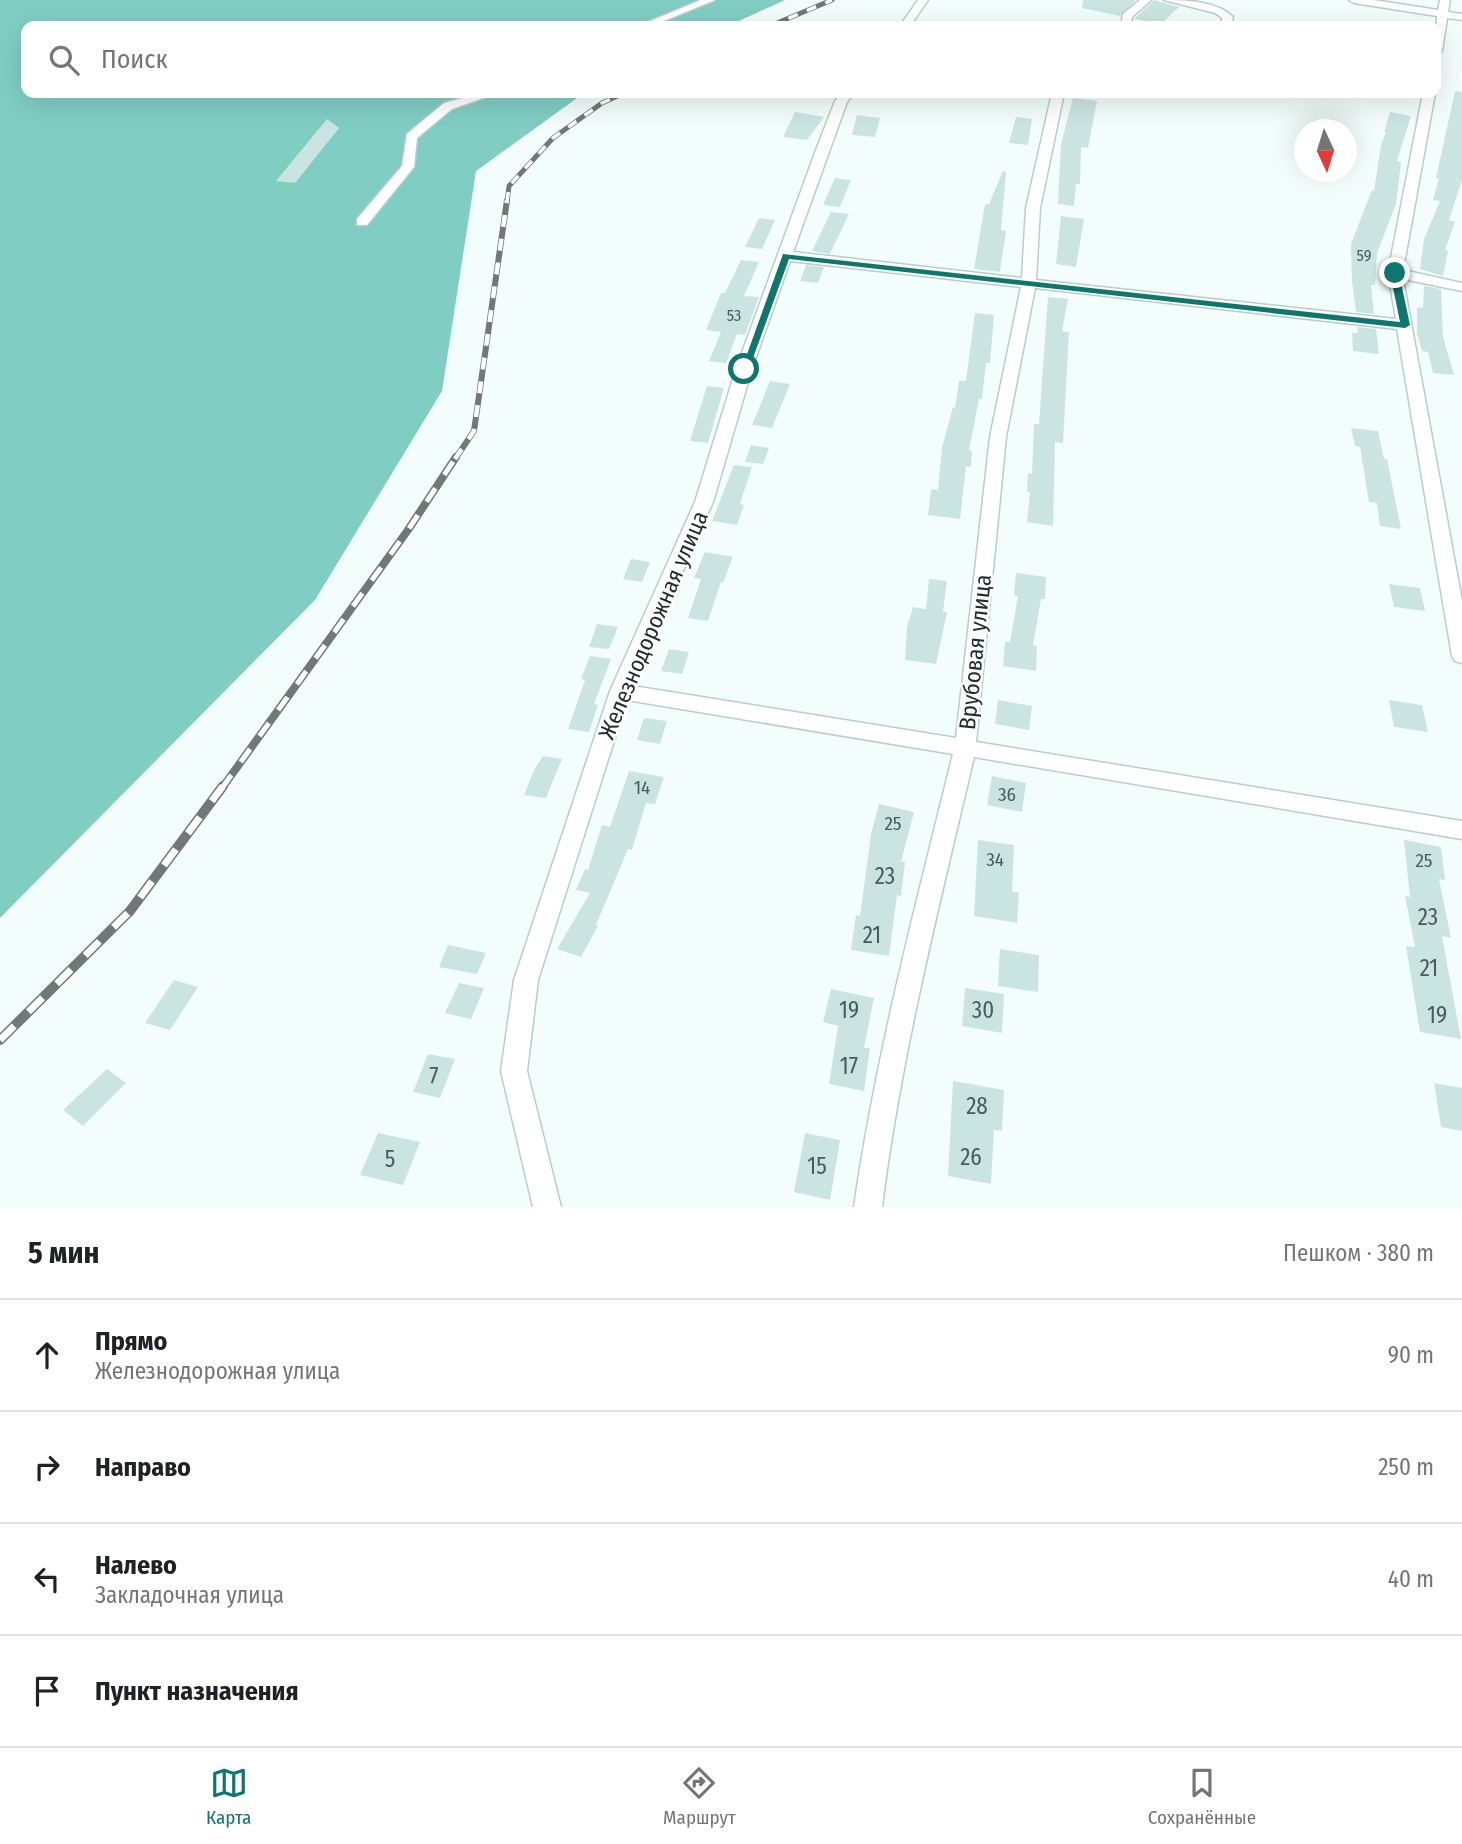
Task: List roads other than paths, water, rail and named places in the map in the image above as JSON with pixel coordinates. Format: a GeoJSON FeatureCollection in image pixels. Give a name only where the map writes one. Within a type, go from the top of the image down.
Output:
{"type":"FeatureCollection","features":[{"type":"Feature","properties":{"kind":"street"},"geometry":{"type":"LineString","coordinates":[[656,21],[710,0]]}},
{"type":"Feature","properties":{"kind":"street"},"geometry":{"type":"LineString","coordinates":[[908,21],[923,0]]}},
{"type":"Feature","properties":{"kind":"street"},"geometry":{"type":"LineString","coordinates":[[1126,21],[1127,16],[1146,0]]}},
{"type":"Feature","properties":{"kind":"street"},"geometry":{"type":"LineString","coordinates":[[1169,0],[1219,11],[1228,17],[1227,21]]}},
{"type":"Feature","properties":{"kind":"street"},"geometry":{"type":"LineString","coordinates":[[1354,0],[1462,17]]}},
{"type":"Feature","properties":{"kind":"street"},"geometry":{"type":"LineString","coordinates":[[1441,21],[1445,0]]}},
{"type":"Feature","properties":{"kind":"street"},"geometry":{"type":"LineString","coordinates":[[362,222],[408,167],[411,137],[448,106],[475,98]]}},
{"type":"Feature","properties":{"kind":"street","name":"Железнодорожная улица"},"geometry":{"type":"LineString","coordinates":[[547,1207],[514,1071],[526,980],[620,691],[704,502],[744,369],[843,98]]}},
{"type":"Feature","properties":{"kind":"street","name":"Врубовая улица"},"geometry":{"type":"LineString","coordinates":[[868,1207],[875,1155],[917,947],[965,750],[998,437],[1029,281],[1033,208],[1057,98]]}},
{"type":"Feature","properties":{"kind":"street"},"geometry":{"type":"LineString","coordinates":[[1428,98],[1395,273],[1462,656]]}},
{"type":"Feature","properties":{"kind":"street"},"geometry":{"type":"LineString","coordinates":[[786,256],[1405,325]]}},
{"type":"Feature","properties":{"kind":"street"},"geometry":{"type":"LineString","coordinates":[[1395,273],[1462,287]]}},
{"type":"Feature","properties":{"kind":"street"},"geometry":{"type":"LineString","coordinates":[[620,691],[1462,830]]}},
{"type":"Feature","properties":{"kind":"railway"},"geometry":{"type":"LineString","coordinates":[[782,21],[832,0]]}},
{"type":"Feature","properties":{"kind":"railway"},"geometry":{"type":"LineString","coordinates":[[507,202],[509,186],[553,138],[613,98]]}},
{"type":"Feature","properties":{"kind":"railway"},"geometry":{"type":"LineString","coordinates":[[455,459],[474,431],[507,200]]}},
{"type":"Feature","properties":{"kind":"railway"},"geometry":{"type":"LineString","coordinates":[[222,788],[408,530],[456,457]]}},
{"type":"Feature","properties":{"kind":"railway"},"geometry":{"type":"LineString","coordinates":[[0,1040],[130,911],[223,786]]}}]}
